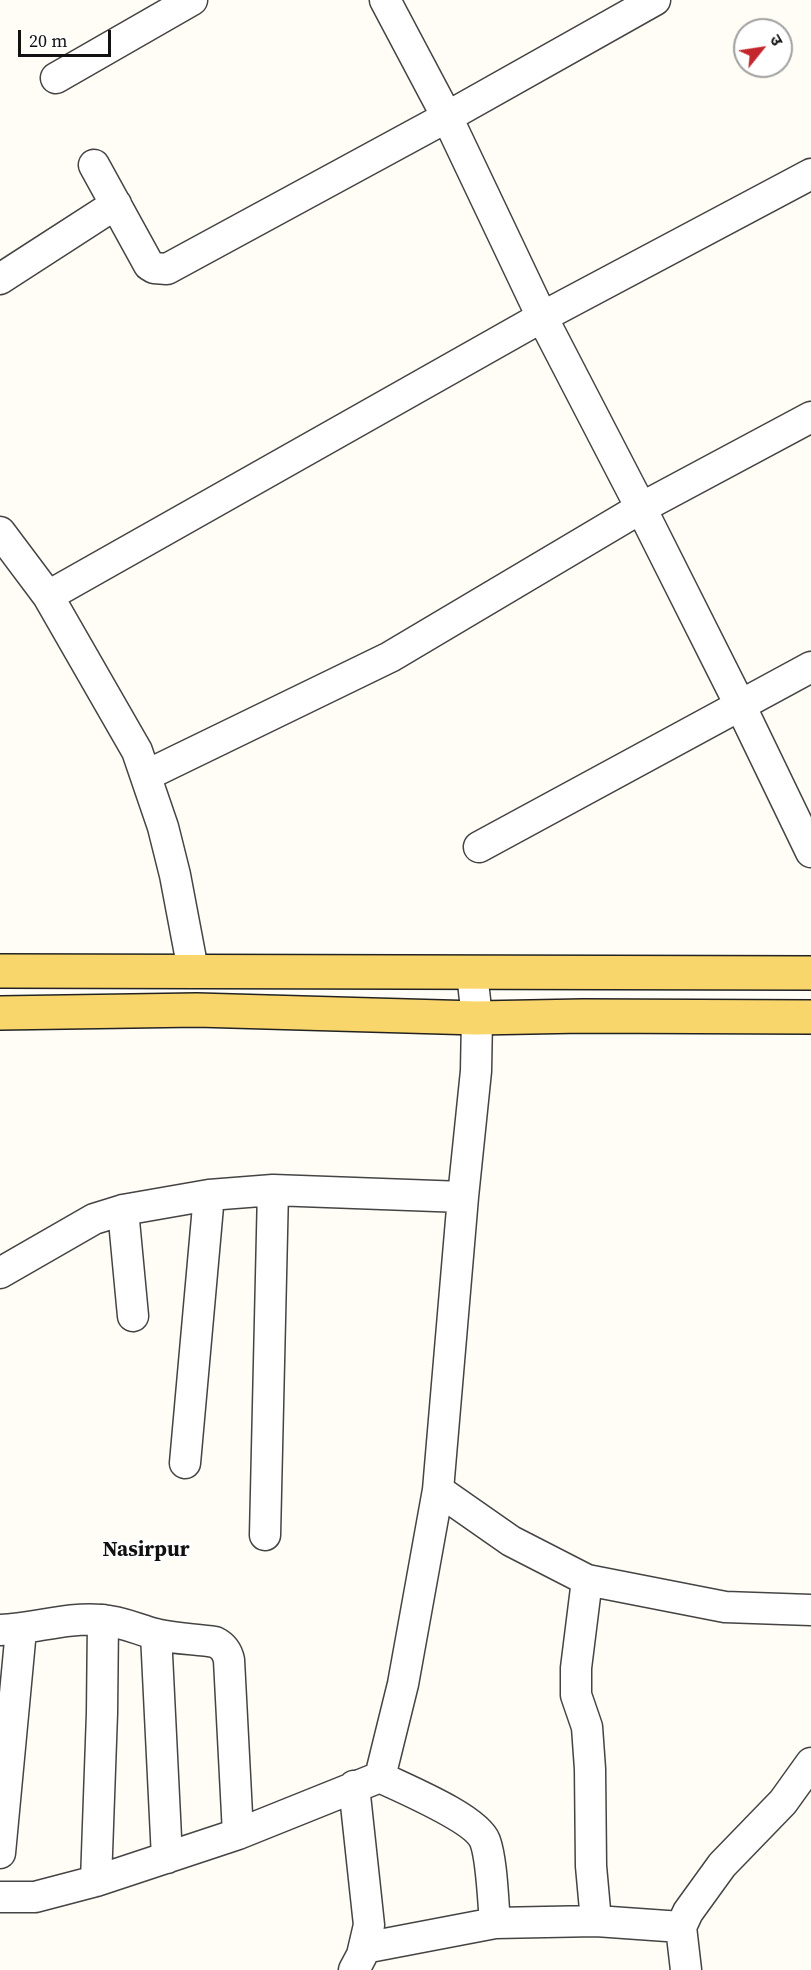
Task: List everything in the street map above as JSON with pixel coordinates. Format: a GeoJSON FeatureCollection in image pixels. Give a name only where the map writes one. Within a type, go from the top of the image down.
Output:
{"type":"FeatureCollection","features":[{"type":"Feature","properties":{"kind":"main road"},"geometry":{"type":"LineString","coordinates":[[0,971],[811,973]]}},
{"type":"Feature","properties":{"kind":"main road"},"geometry":{"type":"LineString","coordinates":[[0,1013],[197,1010],[477,1018],[811,1017]]}},
{"type":"Feature","properties":{"kind":"street"},"geometry":{"type":"LineString","coordinates":[[56,78],[192,0]]}},
{"type":"Feature","properties":{"kind":"street"},"geometry":{"type":"LineString","coordinates":[[385,0],[447,117],[542,317],[641,508],[811,852]]}},
{"type":"Feature","properties":{"kind":"street"},"geometry":{"type":"LineString","coordinates":[[94,165],[149,265],[154,268],[167,269],[447,117],[655,0]]}},
{"type":"Feature","properties":{"kind":"street"},"geometry":{"type":"LineString","coordinates":[[48,596],[542,317],[811,174]]}},
{"type":"Feature","properties":{"kind":"street"},"geometry":{"type":"LineString","coordinates":[[0,279],[116,204]]}},
{"type":"Feature","properties":{"kind":"street"},"geometry":{"type":"LineString","coordinates":[[147,775],[390,657],[641,508],[811,417]]}},
{"type":"Feature","properties":{"kind":"street"},"geometry":{"type":"LineString","coordinates":[[0,532],[48,596],[137,751],[147,775],[175,875],[193,970]]}},
{"type":"Feature","properties":{"kind":"street"},"geometry":{"type":"LineString","coordinates":[[479,847],[741,707],[811,667]]}},
{"type":"Feature","properties":{"kind":"street"},"geometry":{"type":"LineString","coordinates":[[359,1959],[369,1925],[367,1782],[403,1683],[438,1490],[463,1197],[477,1071],[477,1018],[472,973]]}},
{"type":"Feature","properties":{"kind":"street"},"geometry":{"type":"LineString","coordinates":[[0,1273],[94,1219],[123,1210],[209,1195],[273,1190],[463,1197]]}},
{"type":"Feature","properties":{"kind":"street"},"geometry":{"type":"LineString","coordinates":[[265,1535],[273,1190]]}},
{"type":"Feature","properties":{"kind":"street"},"geometry":{"type":"LineString","coordinates":[[185,1463],[209,1195]]}},
{"type":"Feature","properties":{"kind":"street"},"geometry":{"type":"LineString","coordinates":[[123,1210],[133,1316]]}},
{"type":"Feature","properties":{"kind":"street"},"geometry":{"type":"LineString","coordinates":[[438,1490],[511,1541],[587,1580],[725,1607],[811,1610]]}},
{"type":"Feature","properties":{"kind":"street"},"geometry":{"type":"LineString","coordinates":[[587,1580],[576,1695],[587,1727],[591,1866],[596,1921]]}},
{"type":"Feature","properties":{"kind":"street"},"geometry":{"type":"LineString","coordinates":[[0,1853],[11,1630],[59,1621],[103,1620],[156,1634],[215,1642],[222,1646],[227,1652],[230,1671],[238,1834]]}},
{"type":"Feature","properties":{"kind":"street"},"geometry":{"type":"LineString","coordinates":[[96,1881],[103,1620]]}},
{"type":"Feature","properties":{"kind":"street"},"geometry":{"type":"LineString","coordinates":[[156,1634],[167,1858]]}},
{"type":"Feature","properties":{"kind":"street"},"geometry":{"type":"LineString","coordinates":[[686,1970],[681,1927],[688,1911],[722,1865],[783,1802],[811,1763]]}},
{"type":"Feature","properties":{"kind":"street"},"geometry":{"type":"LineString","coordinates":[[0,1897],[35,1897],[96,1881],[238,1834],[367,1782],[460,1817],[481,1834],[487,1850],[495,1923]]}},
{"type":"Feature","properties":{"kind":"street"},"geometry":{"type":"LineString","coordinates":[[359,1959],[495,1923],[596,1921],[681,1927]]}},
{"type":"Feature","properties":{"kind":"district","name":"Nasirpur"},"geometry":{"type":"Point","coordinates":[146,1551]}}]}
